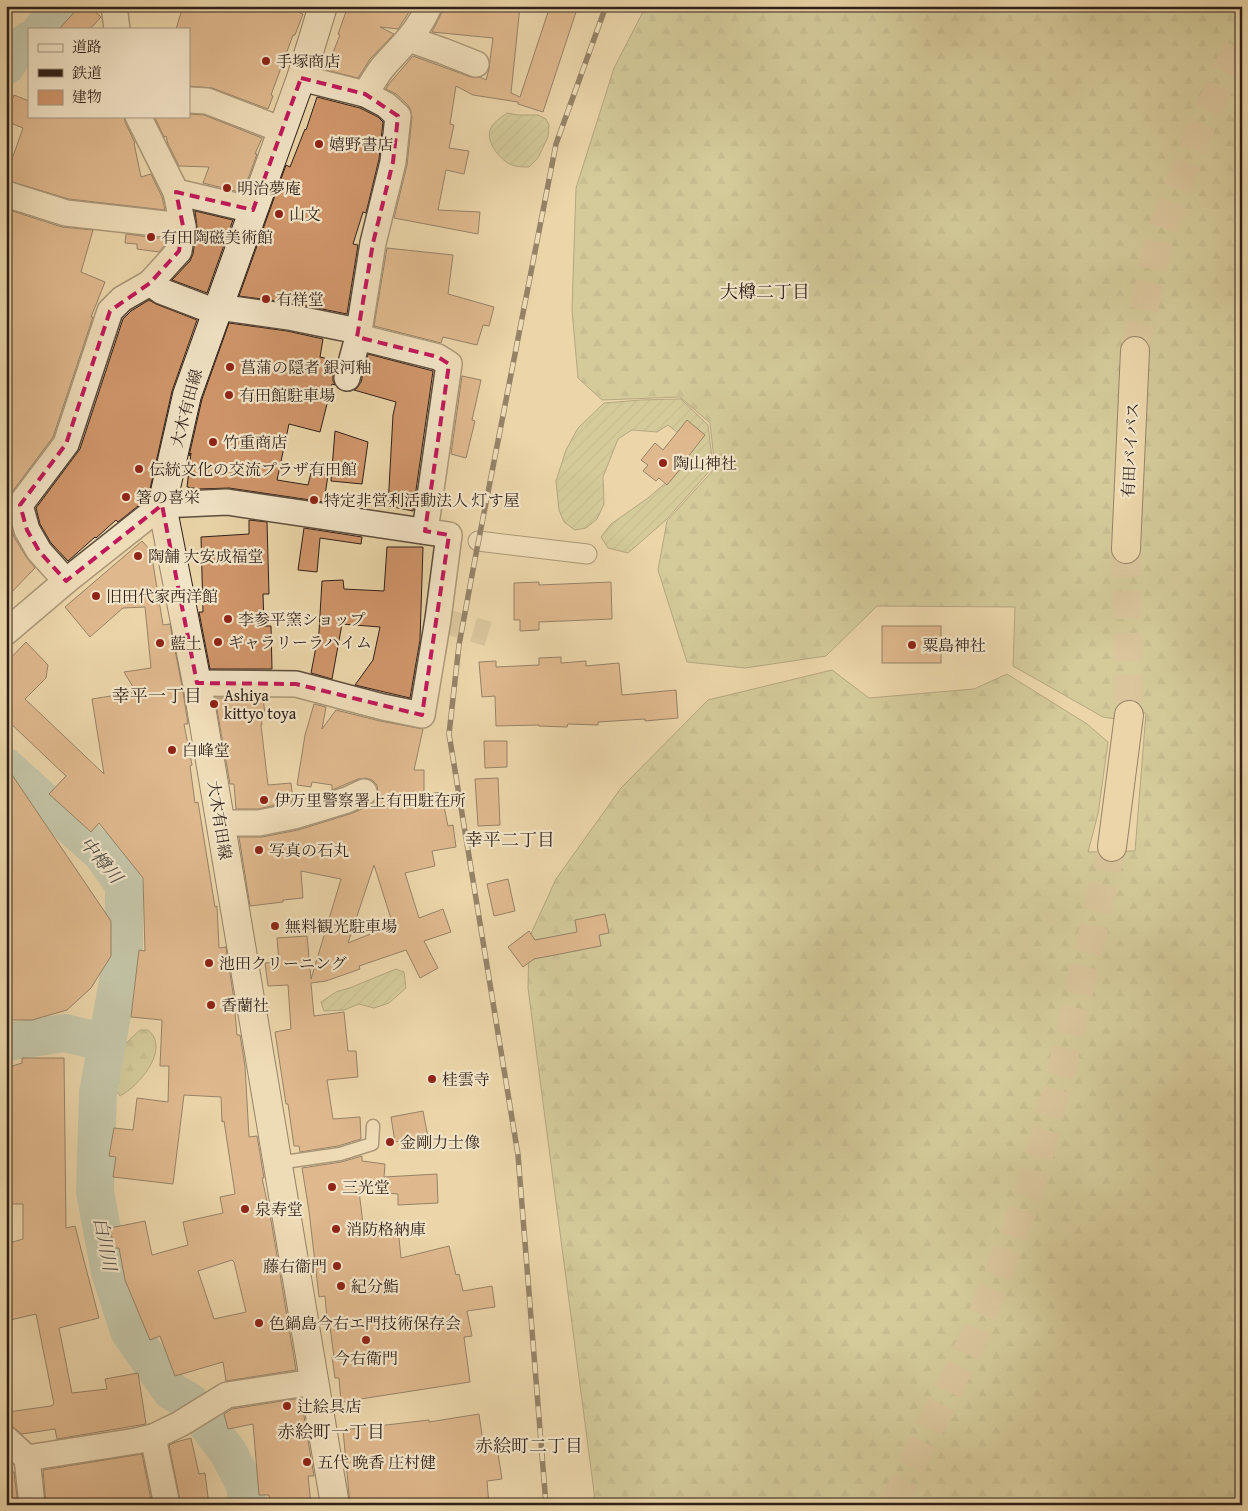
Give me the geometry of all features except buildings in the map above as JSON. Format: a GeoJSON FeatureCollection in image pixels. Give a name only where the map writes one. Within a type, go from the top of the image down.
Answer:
{"type":"FeatureCollection","features":[{"type":"Feature","properties":{"kind":"highway","name":"有田バイパス"},"geometry":{"type":"LineString","coordinates":[[1126,549],[1134,351]]}},
{"type":"Feature","properties":{"kind":"highway"},"geometry":{"type":"LineString","coordinates":[[1112,847],[1129,715]]}},
{"type":"Feature","properties":{"kind":"main road","name":"大木有田線"},"geometry":{"type":"LineString","coordinates":[[317,8],[301,78],[187,396],[162,505],[197,682],[335,1505]]}},
{"type":"Feature","properties":{"kind":"street"},"geometry":{"type":"LineString","coordinates":[[114,6],[116,28]]}},
{"type":"Feature","properties":{"kind":"street"},"geometry":{"type":"LineString","coordinates":[[365,94],[382,69],[409,39],[424,18],[429,6]]}},
{"type":"Feature","properties":{"kind":"street"},"geometry":{"type":"LineString","coordinates":[[409,39],[476,64]]}},
{"type":"Feature","properties":{"kind":"street"},"geometry":{"type":"LineString","coordinates":[[301,78],[365,94],[386,105],[398,116],[393,162],[373,243],[358,334],[347,378]]}},
{"type":"Feature","properties":{"kind":"street"},"geometry":{"type":"LineString","coordinates":[[190,100],[207,101],[282,130]]}},
{"type":"Feature","properties":{"kind":"street"},"geometry":{"type":"LineString","coordinates":[[66,581],[39,551],[27,530],[20,506],[66,444],[110,311],[122,299],[150,283],[179,250],[183,226],[176,192],[139,118]]}},
{"type":"Feature","properties":{"kind":"street"},"geometry":{"type":"LineString","coordinates":[[176,192],[253,210]]}},
{"type":"Feature","properties":{"kind":"street"},"geometry":{"type":"LineString","coordinates":[[6,194],[66,213],[183,226]]}},
{"type":"Feature","properties":{"kind":"street"},"geometry":{"type":"LineString","coordinates":[[150,283],[161,292],[217,310],[289,317],[438,357],[449,364],[454,536],[422,715],[296,684],[197,682]]}},
{"type":"Feature","properties":{"kind":"street"},"geometry":{"type":"LineString","coordinates":[[6,632],[66,581],[162,505],[227,502],[587,554]]}},
{"type":"Feature","properties":{"kind":"street"},"geometry":{"type":"LineString","coordinates":[[220,823],[259,823],[294,816],[347,800],[364,792]]}},
{"type":"Feature","properties":{"kind":"street"},"geometry":{"type":"LineString","coordinates":[[27,1458],[153,1437],[180,1424],[227,1395],[314,1382]]}},
{"type":"Feature","properties":{"kind":"street"},"geometry":{"type":"LineString","coordinates":[[153,1437],[167,1505]]}},
{"type":"Feature","properties":{"kind":"street"},"geometry":{"type":"LineString","coordinates":[[6,1439],[27,1458],[32,1505]]}},
{"type":"Feature","properties":{"kind":"lane"},"geometry":{"type":"LineString","coordinates":[[277,1163],[340,1154],[372,1144],[373,1126]]}},
{"type":"Feature","properties":{"kind":"highlighted area"},"geometry":{"type":"Polygon","coordinates":[[[301,78],[365,94],[398,116],[393,162],[373,243],[357,337],[438,357],[449,364],[425,531],[449,535],[422,715],[296,684],[197,683],[162,505],[66,581],[39,551],[27,530],[20,505],[66,444],[110,311],[150,283],[179,251],[183,226],[176,192],[253,210],[301,78]]]}},
{"type":"Feature","properties":{"kind":"green space"},"geometry":{"type":"Polygon","coordinates":[[[646,6],[1242,6],[1242,1505],[594,1505],[594,1492],[528,988],[529,938],[556,879],[621,788],[708,700],[832,670],[869,698],[974,689],[1007,674],[1087,724],[1108,742],[1098,814],[1088,852],[1135,851],[1146,713],[1120,713],[1116,719],[1103,717],[1013,666],[1015,607],[877,606],[826,656],[745,668],[687,662],[658,570],[667,521],[715,468],[710,423],[680,397],[602,400],[578,378],[572,310],[576,188],[614,68],[646,6]]]}},
{"type":"Feature","properties":{"kind":"green space"},"geometry":{"type":"Polygon","coordinates":[[[507,113],[538,115],[546,119],[549,125],[548,137],[538,158],[529,167],[508,163],[499,156],[492,146],[489,135],[491,127],[507,113]]]}},
{"type":"Feature","properties":{"kind":"green space"},"geometry":{"type":"Polygon","coordinates":[[[681,399],[708,425],[713,467],[666,520],[628,553],[608,548],[601,537],[611,524],[648,498],[677,473],[691,443],[668,425],[657,432],[632,430],[618,439],[603,477],[604,504],[597,519],[586,528],[575,530],[564,522],[559,510],[556,481],[566,450],[578,428],[604,403],[681,399]]]}},
{"type":"Feature","properties":{"kind":"green space"},"geometry":{"type":"Polygon","coordinates":[[[396,969],[404,972],[406,988],[389,1003],[374,1008],[359,1004],[344,1010],[324,1011],[321,1002],[336,992],[396,969]]]}},
{"type":"Feature","properties":{"kind":"green space"},"geometry":{"type":"Polygon","coordinates":[[[140,1030],[148,1030],[154,1038],[156,1047],[154,1057],[143,1076],[120,1096],[115,1088],[123,1046],[140,1030]]]}},
{"type":"Feature","properties":{"kind":"waterway","name":"中樽川"},"geometry":{"type":"LineString","coordinates":[[43,28],[67,6]]}},
{"type":"Feature","properties":{"kind":"waterway","name":"中樽川"},"geometry":{"type":"LineString","coordinates":[[6,66],[16,51],[28,41]]}},
{"type":"Feature","properties":{"kind":"waterway","name":"白川川"},"geometry":{"type":"LineString","coordinates":[[6,767],[102,854],[124,885],[124,948],[98,1093],[95,1192],[110,1272],[129,1331],[171,1391],[190,1402],[228,1452],[245,1485],[247,1505]]}},
{"type":"Feature","properties":{"kind":"waterway","name":"白川川"},"geometry":{"type":"LineString","coordinates":[[6,1042],[65,1033],[107,1043]]}},
{"type":"Feature","properties":{"kind":"tunnel"},"geometry":{"type":"LineString","coordinates":[[1135,351],[1160,236],[1201,127],[1242,36]]}},
{"type":"Feature","properties":{"kind":"tunnel"},"geometry":{"type":"LineString","coordinates":[[1126,549],[1129,715]]}},
{"type":"Feature","properties":{"kind":"tunnel"},"geometry":{"type":"LineString","coordinates":[[438,619],[488,634]]}},
{"type":"Feature","properties":{"kind":"tunnel"},"geometry":{"type":"LineString","coordinates":[[893,1505],[972,1341],[1028,1197],[1058,1085],[1112,847]]}},
{"type":"Feature","properties":{"kind":"railway"},"geometry":{"type":"LineString","coordinates":[[546,1505],[518,1155],[449,734],[459,645],[556,144],[606,6]]}},
{"type":"Feature","properties":{"kind":"place","name":"手塚商店"},"geometry":{"type":"Point","coordinates":[266,61]}},
{"type":"Feature","properties":{"kind":"place","name":"嬉野書店"},"geometry":{"type":"Point","coordinates":[319,144]}},
{"type":"Feature","properties":{"kind":"place","name":"明治夢庵"},"geometry":{"type":"Point","coordinates":[227,188]}},
{"type":"Feature","properties":{"kind":"place","name":"山文"},"geometry":{"type":"Point","coordinates":[279,214]}},
{"type":"Feature","properties":{"kind":"place","name":"有田陶磁美術館"},"geometry":{"type":"Point","coordinates":[151,237]}},
{"type":"Feature","properties":{"kind":"place","name":"有祥堂"},"geometry":{"type":"Point","coordinates":[266,299]}},
{"type":"Feature","properties":{"kind":"place","name":"菖蒲の隠者 銀河釉"},"geometry":{"type":"Point","coordinates":[230,367]}},
{"type":"Feature","properties":{"kind":"place","name":"有田館駐車場"},"geometry":{"type":"Point","coordinates":[229,395]}},
{"type":"Feature","properties":{"kind":"place","name":"竹重商店"},"geometry":{"type":"Point","coordinates":[213,442]}},
{"type":"Feature","properties":{"kind":"place","name":"陶山神社"},"geometry":{"type":"Point","coordinates":[663,463]}},
{"type":"Feature","properties":{"kind":"place","name":"伝統文化の交流プラザ有田館"},"geometry":{"type":"Point","coordinates":[139,469]}},
{"type":"Feature","properties":{"kind":"place","name":"箸の喜栄"},"geometry":{"type":"Point","coordinates":[126,497]}},
{"type":"Feature","properties":{"kind":"place","name":"特定非営利活動法人 灯す屋"},"geometry":{"type":"Point","coordinates":[314,500]}},
{"type":"Feature","properties":{"kind":"place","name":"陶舗 大安成福堂"},"geometry":{"type":"Point","coordinates":[138,556]}},
{"type":"Feature","properties":{"kind":"place","name":"旧田代家西洋館"},"geometry":{"type":"Point","coordinates":[96,596]}},
{"type":"Feature","properties":{"kind":"place","name":"李参平窯ショップ"},"geometry":{"type":"Point","coordinates":[228,619]}},
{"type":"Feature","properties":{"kind":"place","name":"ギャラリーラハイム"},"geometry":{"type":"Point","coordinates":[218,642]}},
{"type":"Feature","properties":{"kind":"place","name":"藍土"},"geometry":{"type":"Point","coordinates":[160,643]}},
{"type":"Feature","properties":{"kind":"place","name":"粟島神社"},"geometry":{"type":"Point","coordinates":[912,645]}},
{"type":"Feature","properties":{"kind":"place","name":"Ashiya kittyo toya"},"geometry":{"type":"Point","coordinates":[214,704]}},
{"type":"Feature","properties":{"kind":"place","name":"白峰堂"},"geometry":{"type":"Point","coordinates":[172,750]}},
{"type":"Feature","properties":{"kind":"place","name":"伊万里警察署上有田駐在所"},"geometry":{"type":"Point","coordinates":[264,800]}},
{"type":"Feature","properties":{"kind":"place","name":"写真の石丸"},"geometry":{"type":"Point","coordinates":[259,850]}},
{"type":"Feature","properties":{"kind":"place","name":"無料観光駐車場"},"geometry":{"type":"Point","coordinates":[275,926]}},
{"type":"Feature","properties":{"kind":"place","name":"池田クリーニング"},"geometry":{"type":"Point","coordinates":[209,963]}},
{"type":"Feature","properties":{"kind":"place","name":"香蘭社"},"geometry":{"type":"Point","coordinates":[211,1005]}},
{"type":"Feature","properties":{"kind":"place","name":"桂雲寺"},"geometry":{"type":"Point","coordinates":[432,1079]}},
{"type":"Feature","properties":{"kind":"place","name":"金剛力士像"},"geometry":{"type":"Point","coordinates":[390,1142]}},
{"type":"Feature","properties":{"kind":"place","name":"三光堂"},"geometry":{"type":"Point","coordinates":[332,1187]}},
{"type":"Feature","properties":{"kind":"place","name":"泉寿堂"},"geometry":{"type":"Point","coordinates":[245,1209]}},
{"type":"Feature","properties":{"kind":"place","name":"消防格納庫"},"geometry":{"type":"Point","coordinates":[336,1229]}},
{"type":"Feature","properties":{"kind":"place","name":"藤右衞門"},"geometry":{"type":"Point","coordinates":[337,1266]}},
{"type":"Feature","properties":{"kind":"place","name":"紀分鮨"},"geometry":{"type":"Point","coordinates":[341,1286]}},
{"type":"Feature","properties":{"kind":"place","name":"色鍋島今右エ門技術保存会"},"geometry":{"type":"Point","coordinates":[259,1323]}},
{"type":"Feature","properties":{"kind":"place","name":"今右衛門"},"geometry":{"type":"Point","coordinates":[366,1340]}},
{"type":"Feature","properties":{"kind":"place","name":"辻絵具店"},"geometry":{"type":"Point","coordinates":[287,1406]}},
{"type":"Feature","properties":{"kind":"place","name":"五代 晩香 庄村健"},"geometry":{"type":"Point","coordinates":[307,1462]}},
{"type":"Feature","properties":{"kind":"district","name":"大樽二丁目"},"geometry":{"type":"Point","coordinates":[765,292]}},
{"type":"Feature","properties":{"kind":"district","name":"幸平一丁目"},"geometry":{"type":"Point","coordinates":[157,696]}},
{"type":"Feature","properties":{"kind":"district","name":"幸平二丁目"},"geometry":{"type":"Point","coordinates":[510,840]}},
{"type":"Feature","properties":{"kind":"district","name":"赤絵町一丁目"},"geometry":{"type":"Point","coordinates":[331,1432]}},
{"type":"Feature","properties":{"kind":"district","name":"赤絵町二丁目"},"geometry":{"type":"Point","coordinates":[529,1446]}}]}
